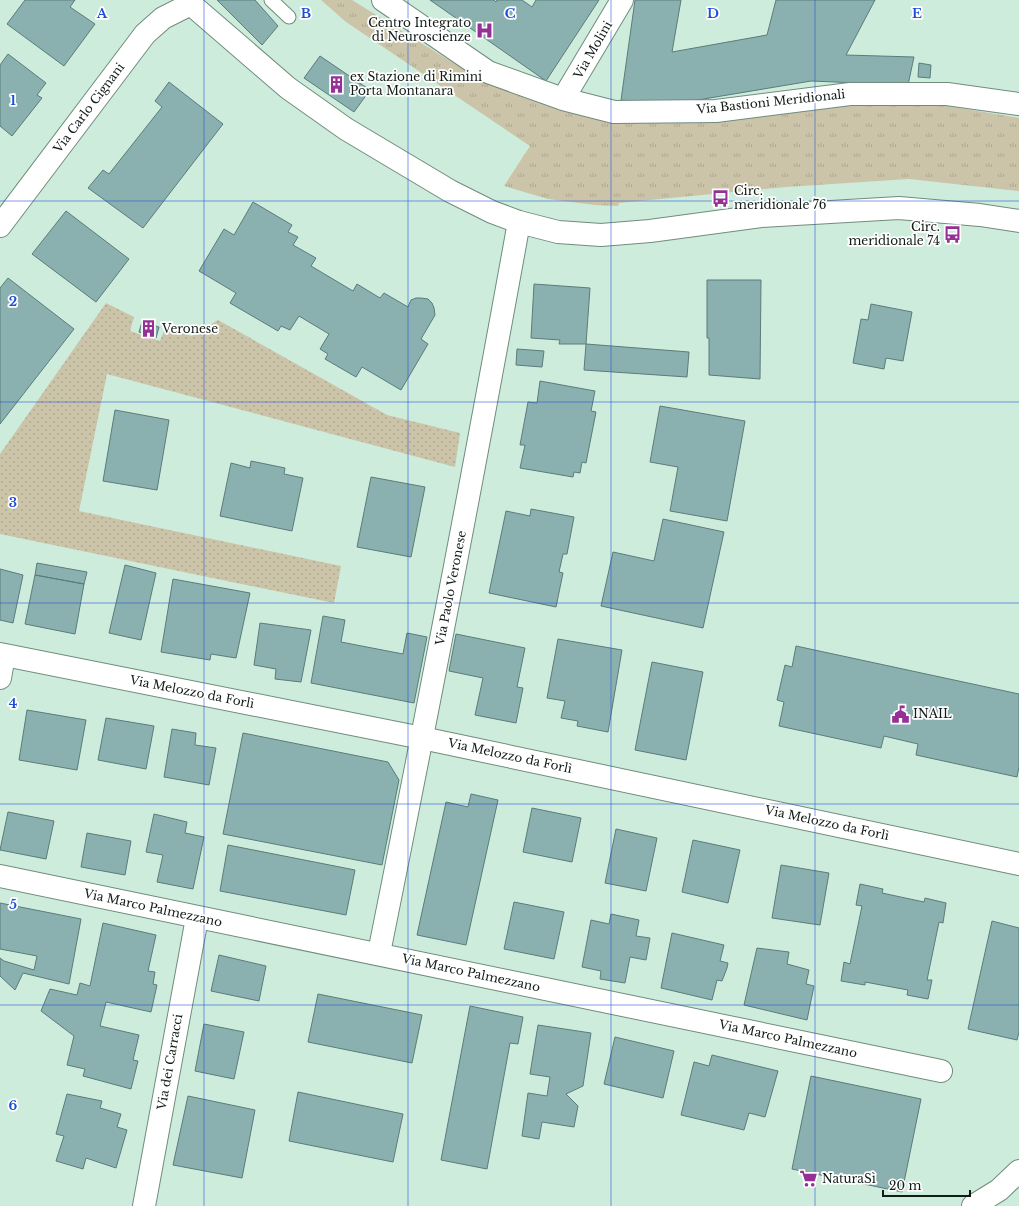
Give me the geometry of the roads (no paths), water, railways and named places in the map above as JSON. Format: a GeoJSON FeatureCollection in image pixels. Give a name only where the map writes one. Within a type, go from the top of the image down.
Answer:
{"type":"FeatureCollection","features":[{"type":"Feature","properties":{"kind":"street","name":"Via Bastioni Meridionali"},"geometry":{"type":"LineString","coordinates":[[383,0],[488,72],[564,99],[614,112],[716,111],[850,94],[947,94],[1019,104]]}},
{"type":"Feature","properties":{"kind":"street","name":"Via Molini"},"geometry":{"type":"LineString","coordinates":[[564,99],[622,0]]}},
{"type":"Feature","properties":{"kind":"street"},"geometry":{"type":"LineString","coordinates":[[189,2],[288,88],[346,129],[450,191],[492,212],[519,222],[558,232],[601,236],[761,216],[899,208],[980,215],[1019,221]]}},
{"type":"Feature","properties":{"kind":"street","name":"Via Carlo Cignani"},"geometry":{"type":"LineString","coordinates":[[0,226],[145,34],[163,18],[189,2]]}},
{"type":"Feature","properties":{"kind":"street","name":"Via Paolo Veronese"},"geometry":{"type":"LineString","coordinates":[[379,953],[476,461],[519,222]]}},
{"type":"Feature","properties":{"kind":"street"},"geometry":{"type":"LineString","coordinates":[[0,678],[2,655]]}},
{"type":"Feature","properties":{"kind":"street","name":"Via Melozzo da Forlì"},"geometry":{"type":"LineString","coordinates":[[2,655],[422,738],[1019,864]]}},
{"type":"Feature","properties":{"kind":"street","name":"Via Marco Palmezzano"},"geometry":{"type":"LineString","coordinates":[[0,876],[197,918],[379,953],[942,1071]]}},
{"type":"Feature","properties":{"kind":"street","name":"Via dei Carracci"},"geometry":{"type":"LineString","coordinates":[[144,1206],[197,918]]}},
{"type":"Feature","properties":{"kind":"street"},"geometry":{"type":"LineString","coordinates":[[972,1206],[999,1190],[1019,1172]]}},
{"type":"Feature","properties":{"kind":"lane"},"geometry":{"type":"LineString","coordinates":[[271,0],[288,18]]}},
{"type":"Feature","properties":{"kind":"place","name":"Centro Integrato di Neuroscienze"},"geometry":{"type":"Point","coordinates":[484,30]}},
{"type":"Feature","properties":{"kind":"place","name":"ex Stazione di Rimini Porta Montanara"},"geometry":{"type":"Point","coordinates":[337,84]}},
{"type":"Feature","properties":{"kind":"place","name":"Circ. meridionale 76"},"geometry":{"type":"Point","coordinates":[721,198]}},
{"type":"Feature","properties":{"kind":"place","name":"Circ. meridionale 74"},"geometry":{"type":"Point","coordinates":[953,234]}},
{"type":"Feature","properties":{"kind":"place","name":"Veronese"},"geometry":{"type":"Point","coordinates":[149,329]}},
{"type":"Feature","properties":{"kind":"place","name":"INAIL"},"geometry":{"type":"Point","coordinates":[900,714]}},
{"type":"Feature","properties":{"kind":"place","name":"NaturaSì"},"geometry":{"type":"Point","coordinates":[809,1179]}}]}
